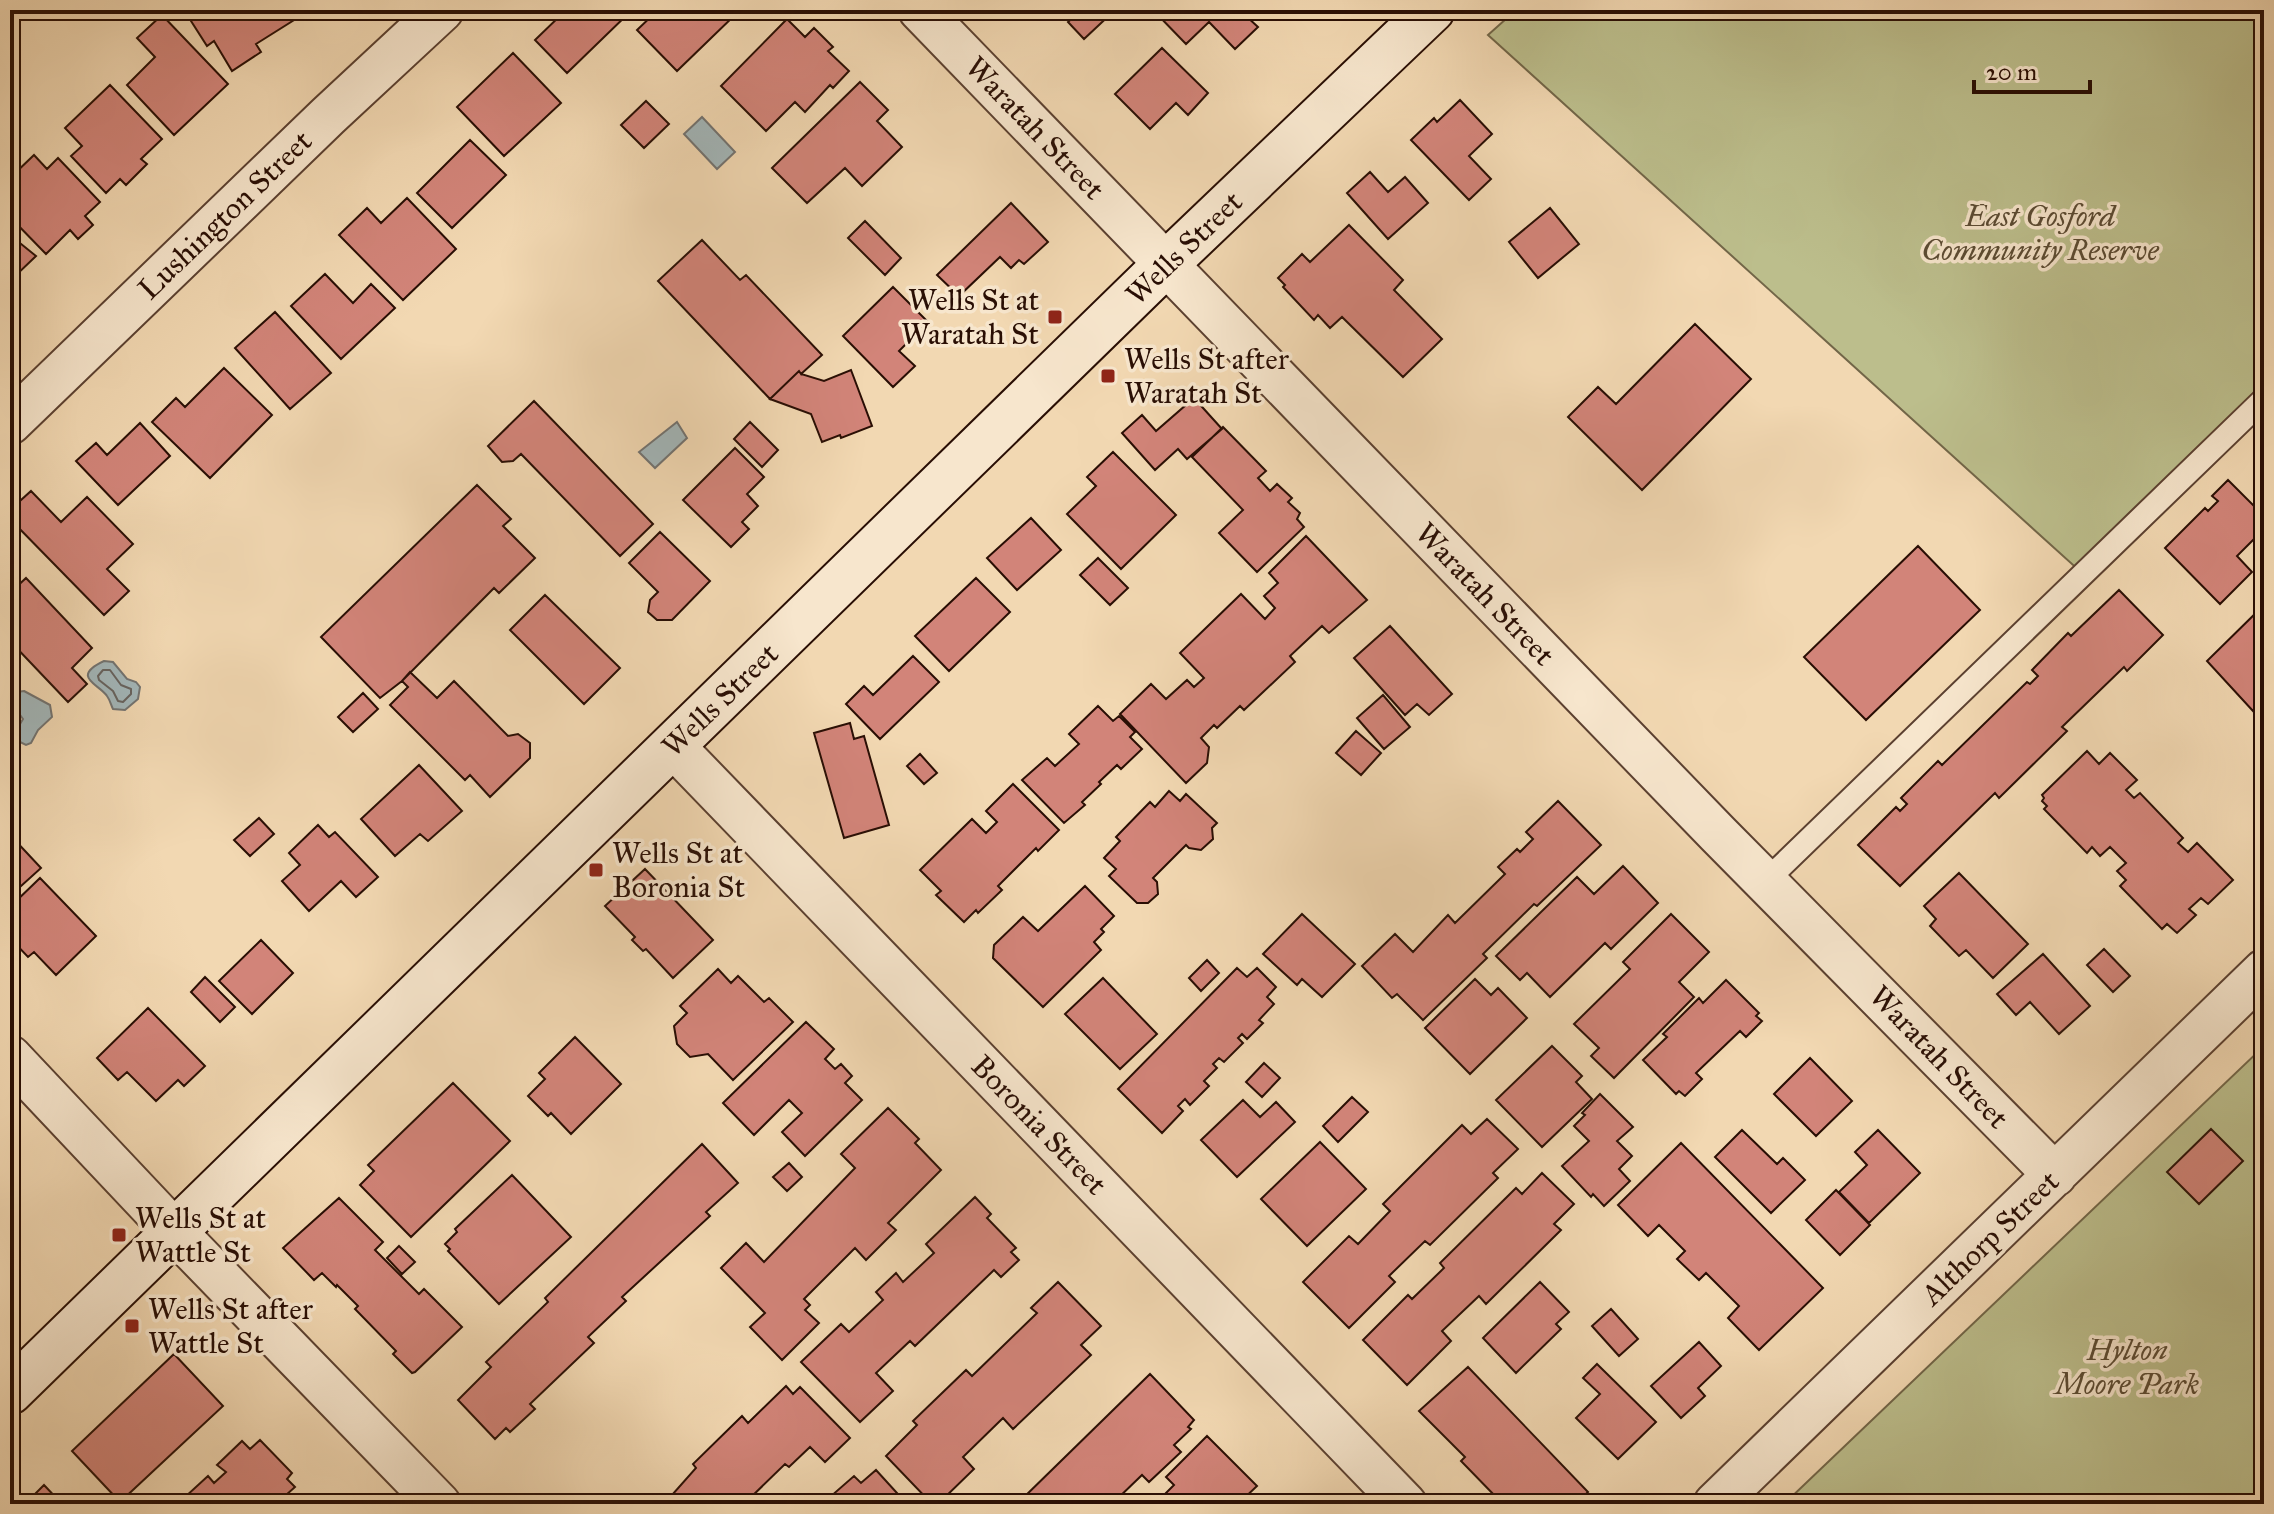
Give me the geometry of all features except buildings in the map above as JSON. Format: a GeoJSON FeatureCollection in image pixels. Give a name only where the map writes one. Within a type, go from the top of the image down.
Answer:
{"type":"FeatureCollection","features":[{"type":"Feature","properties":{"kind":"street","name":"Lushington Street"},"geometry":{"type":"LineString","coordinates":[[10,423],[442,10]]}},
{"type":"Feature","properties":{"kind":"street","name":"Waratah Street"},"geometry":{"type":"LineString","coordinates":[[920,10],[1441,549],[2055,1175]]}},
{"type":"Feature","properties":{"kind":"street","name":"Wells Street"},"geometry":{"type":"LineString","coordinates":[[10,1392],[1167,263],[1432,10]]}},
{"type":"Feature","properties":{"kind":"street","name":"Boronia Street"},"geometry":{"type":"LineString","coordinates":[[673,746],[1405,1504]]}},
{"type":"Feature","properties":{"kind":"street","name":"Althorp Street"},"geometry":{"type":"LineString","coordinates":[[1715,1504],[2264,971]]}},
{"type":"Feature","properties":{"kind":"street"},"geometry":{"type":"LineString","coordinates":[[10,1057],[439,1504]]}},
{"type":"Feature","properties":{"kind":"lane"},"geometry":{"type":"LineString","coordinates":[[1766,881],[2264,399]]}},
{"type":"Feature","properties":{"kind":"green space","name":"East Gosford Community Reserve"},"geometry":{"type":"Polygon","coordinates":[[[1516,10],[2264,10],[2264,398],[2083,574],[1488,35],[1516,10]]]}},
{"type":"Feature","properties":{"kind":"green space","name":"Hylton Moore Park"},"geometry":{"type":"Polygon","coordinates":[[[2264,1046],[2264,1504],[1784,1504],[2264,1046]]]}},
{"type":"Feature","properties":{"kind":"water"},"geometry":{"type":"Polygon","coordinates":[[[702,117],[735,152],[717,169],[684,134],[702,117]]]}},
{"type":"Feature","properties":{"kind":"water"},"geometry":{"type":"Polygon","coordinates":[[[677,422],[687,438],[655,468],[639,452],[677,422]]]}},
{"type":"Feature","properties":{"kind":"water"},"geometry":{"type":"Polygon","coordinates":[[[104,661],[113,662],[127,679],[140,687],[138,699],[125,710],[113,709],[107,696],[88,676],[94,667],[104,661]]]}},
{"type":"Feature","properties":{"kind":"water"},"geometry":{"type":"Polygon","coordinates":[[[24,691],[50,705],[52,717],[26,745],[18,741],[17,729],[23,719],[12,704],[17,692],[24,691]]]}},
{"type":"Feature","properties":{"kind":"place","name":"Wells St at Waratah St"},"geometry":{"type":"Point","coordinates":[1055,317]}},
{"type":"Feature","properties":{"kind":"place","name":"Wells St after Waratah St"},"geometry":{"type":"Point","coordinates":[1108,376]}},
{"type":"Feature","properties":{"kind":"place","name":"Wells St at Boronia St"},"geometry":{"type":"Point","coordinates":[596,870]}},
{"type":"Feature","properties":{"kind":"place","name":"Wells St at Wattle St"},"geometry":{"type":"Point","coordinates":[119,1235]}},
{"type":"Feature","properties":{"kind":"place","name":"Wells St after Wattle St"},"geometry":{"type":"Point","coordinates":[132,1326]}}]}
